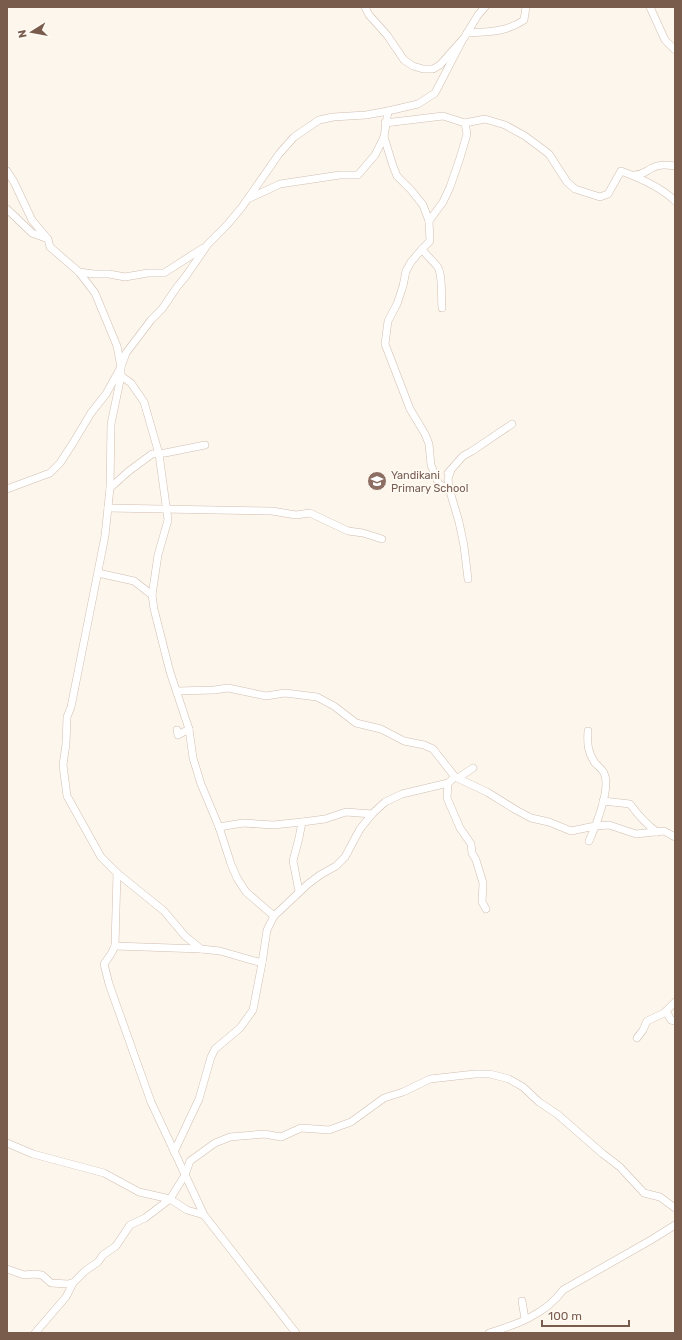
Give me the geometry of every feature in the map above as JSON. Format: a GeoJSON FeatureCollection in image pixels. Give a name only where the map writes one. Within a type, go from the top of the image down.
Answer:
{"type":"FeatureCollection","features":[{"type":"Feature","properties":{"kind":"street"},"geometry":{"type":"LineString","coordinates":[[365,7],[369,15],[387,35],[404,60],[413,66],[423,69],[433,69],[440,65],[462,41],[478,15],[485,7]]}},
{"type":"Feature","properties":{"kind":"street"},"geometry":{"type":"LineString","coordinates":[[468,33],[495,32],[516,26],[524,20],[526,7]]}},
{"type":"Feature","properties":{"kind":"street"},"geometry":{"type":"LineString","coordinates":[[650,7],[665,40],[675,50]]}},
{"type":"Feature","properties":{"kind":"street"},"geometry":{"type":"LineString","coordinates":[[7,490],[50,473],[60,463],[91,413],[106,394],[121,367],[126,353],[151,320],[162,309],[208,244],[242,207],[294,137],[319,120],[333,117],[366,115],[418,104],[435,93],[462,41]]}},
{"type":"Feature","properties":{"kind":"street"},"geometry":{"type":"LineString","coordinates":[[388,111],[384,137],[397,176],[411,190],[422,205],[430,221],[430,241],[411,262],[406,271],[397,304],[388,321],[385,344],[410,409],[428,444],[431,465],[439,484],[450,490]]}},
{"type":"Feature","properties":{"kind":"street"},"geometry":{"type":"LineString","coordinates":[[385,123],[443,116],[465,123],[484,119],[505,125],[525,136],[549,154],[567,182],[575,189],[600,197],[608,194],[621,171],[655,186],[675,201]]}},
{"type":"Feature","properties":{"kind":"street"},"geometry":{"type":"LineString","coordinates":[[430,221],[443,202],[450,186],[467,134],[465,123]]}},
{"type":"Feature","properties":{"kind":"street"},"geometry":{"type":"LineString","coordinates":[[246,200],[280,184],[340,175],[358,175],[374,155],[384,137]]}},
{"type":"Feature","properties":{"kind":"street"},"geometry":{"type":"LineString","coordinates":[[631,175],[640,175],[653,167],[666,164],[675,166]]}},
{"type":"Feature","properties":{"kind":"street"},"geometry":{"type":"LineString","coordinates":[[7,171],[14,182],[32,220],[48,239],[50,246],[79,272],[95,293],[117,346],[121,367],[121,376],[111,424],[110,488],[98,573],[71,707],[67,717],[66,744],[63,765],[67,796],[102,857],[117,873],[164,911],[185,936],[201,949]]}},
{"type":"Feature","properties":{"kind":"street"},"geometry":{"type":"LineString","coordinates":[[7,209],[32,233],[48,239]]}},
{"type":"Feature","properties":{"kind":"street"},"geometry":{"type":"LineString","coordinates":[[79,272],[109,274],[125,277],[148,273],[164,273],[208,244]]}},
{"type":"Feature","properties":{"kind":"street"},"geometry":{"type":"LineString","coordinates":[[422,249],[429,259],[438,267],[442,308]]}},
{"type":"Feature","properties":{"kind":"street"},"geometry":{"type":"LineString","coordinates":[[121,376],[131,383],[144,402],[159,454],[168,520],[158,556],[152,595],[154,609],[170,672],[189,729],[193,758],[201,784],[219,827],[237,878],[246,892],[274,916]]}},
{"type":"Feature","properties":{"kind":"street"},"geometry":{"type":"LineString","coordinates":[[439,484],[463,456],[512,424]]}},
{"type":"Feature","properties":{"kind":"street"},"geometry":{"type":"LineString","coordinates":[[110,488],[129,471],[152,454],[205,445]]}},
{"type":"Feature","properties":{"kind":"street"},"geometry":{"type":"LineString","coordinates":[[451,470],[448,479],[462,534],[468,579]]}},
{"type":"Feature","properties":{"kind":"street"},"geometry":{"type":"LineString","coordinates":[[108,508],[272,511],[296,515],[310,513],[348,530],[382,539]]}},
{"type":"Feature","properties":{"kind":"street"},"geometry":{"type":"LineString","coordinates":[[98,573],[134,581],[152,595]]}},
{"type":"Feature","properties":{"kind":"street"},"geometry":{"type":"LineString","coordinates":[[177,691],[228,688],[266,696],[285,693],[317,697],[334,706],[356,723],[381,729],[404,741],[424,745],[432,749],[456,778],[487,792],[531,818],[550,822],[571,831],[609,825],[636,834],[664,831],[675,837]]}},
{"type":"Feature","properties":{"kind":"street"},"geometry":{"type":"LineString","coordinates":[[177,730],[178,735],[189,729]]}},
{"type":"Feature","properties":{"kind":"street"},"geometry":{"type":"LineString","coordinates":[[588,731],[587,743],[589,752],[596,764],[604,772],[605,785],[601,811],[589,841]]}},
{"type":"Feature","properties":{"kind":"street"},"geometry":{"type":"LineString","coordinates":[[174,1152],[199,1099],[211,1057],[215,1049],[240,1028],[253,1010],[267,930],[274,916],[299,892],[320,875],[336,866],[344,857],[360,829],[372,814],[385,802],[402,794],[448,783],[473,768]]}},
{"type":"Feature","properties":{"kind":"street"},"geometry":{"type":"LineString","coordinates":[[448,783],[447,798],[460,828],[471,844],[472,853],[476,860],[483,883],[482,902],[486,909]]}},
{"type":"Feature","properties":{"kind":"street"},"geometry":{"type":"LineString","coordinates":[[603,801],[630,804],[638,815],[657,832]]}},
{"type":"Feature","properties":{"kind":"street"},"geometry":{"type":"LineString","coordinates":[[219,827],[244,823],[273,825],[302,822],[325,819],[346,812],[372,814]]}},
{"type":"Feature","properties":{"kind":"street"},"geometry":{"type":"LineString","coordinates":[[299,892],[293,861],[302,822]]}},
{"type":"Feature","properties":{"kind":"street"},"geometry":{"type":"LineString","coordinates":[[117,873],[115,946],[104,964],[109,984],[151,1102],[204,1215],[296,1333]]}},
{"type":"Feature","properties":{"kind":"street"},"geometry":{"type":"LineString","coordinates":[[115,946],[220,951],[262,962]]}},
{"type":"Feature","properties":{"kind":"street"},"geometry":{"type":"LineString","coordinates":[[637,1038],[647,1021],[666,1011],[675,1002]]}},
{"type":"Feature","properties":{"kind":"street"},"geometry":{"type":"LineString","coordinates":[[666,1011],[671,1020],[675,1021]]}},
{"type":"Feature","properties":{"kind":"street"},"geometry":{"type":"LineString","coordinates":[[34,1333],[66,1297],[74,1283],[85,1271],[98,1262],[103,1255],[116,1246],[130,1226],[144,1218],[170,1199],[185,1175],[190,1161],[214,1144],[230,1137],[264,1134],[281,1137],[301,1128],[329,1130],[351,1122],[384,1098],[403,1092],[430,1079],[475,1074],[490,1074],[509,1078],[557,1114],[620,1167],[644,1193],[660,1197],[675,1208]]}},
{"type":"Feature","properties":{"kind":"street"},"geometry":{"type":"LineString","coordinates":[[7,1143],[33,1154],[104,1173],[139,1192],[170,1199],[187,1210],[204,1215]]}},
{"type":"Feature","properties":{"kind":"street"},"geometry":{"type":"LineString","coordinates":[[488,1333],[511,1326],[540,1312],[556,1299],[563,1290],[675,1225]]}},
{"type":"Feature","properties":{"kind":"street"},"geometry":{"type":"LineString","coordinates":[[7,1269],[24,1275],[42,1275],[52,1283],[74,1283]]}},
{"type":"Feature","properties":{"kind":"street"},"geometry":{"type":"LineString","coordinates":[[522,1301],[526,1319]]}},
{"type":"Feature","properties":{"kind":"place","name":"Yandikani Primary School"},"geometry":{"type":"Point","coordinates":[377,481]}}]}
